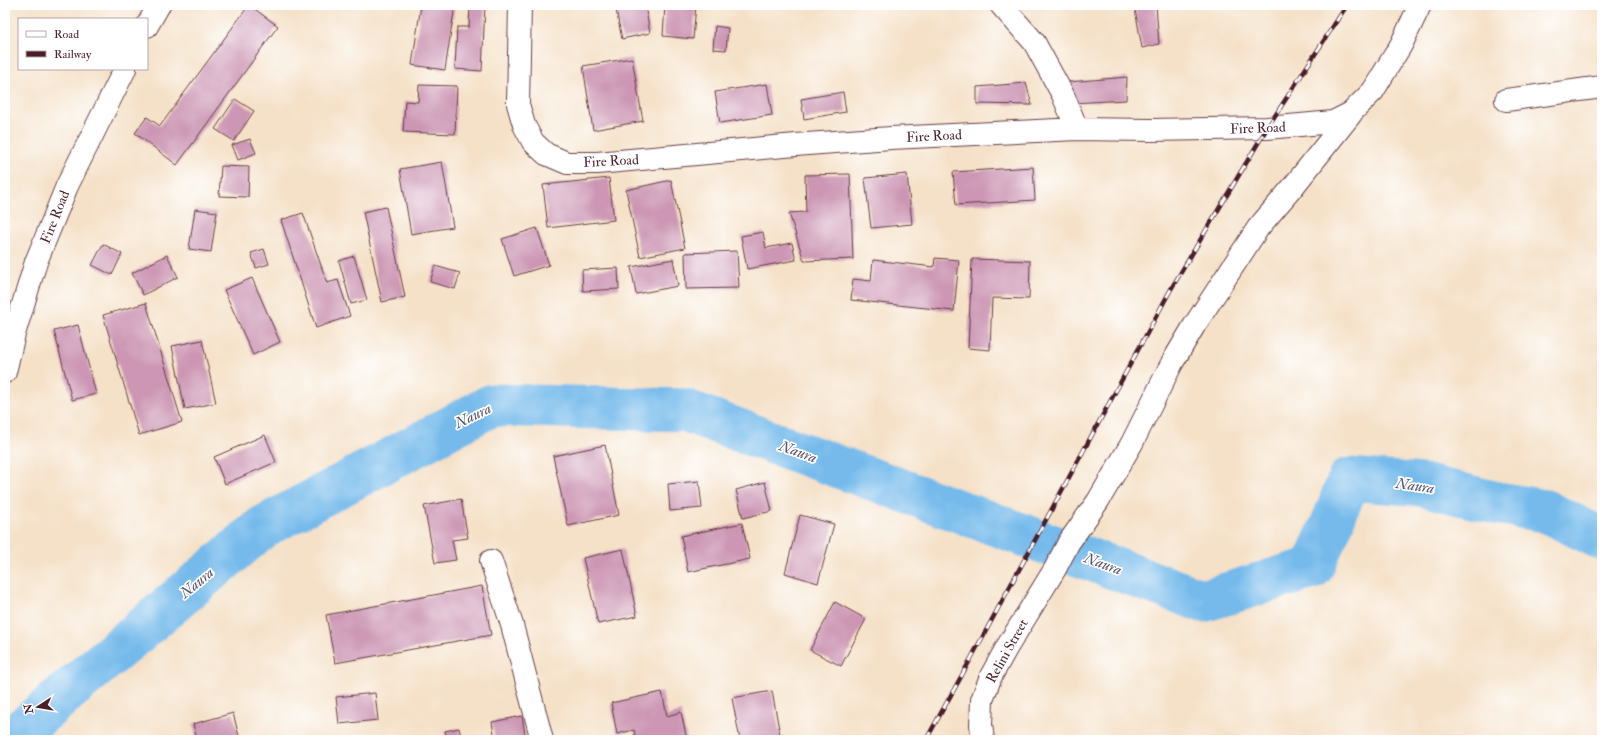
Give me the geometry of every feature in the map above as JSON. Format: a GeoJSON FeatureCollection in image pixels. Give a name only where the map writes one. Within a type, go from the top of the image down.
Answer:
{"type":"FeatureCollection","features":[{"type":"Feature","properties":{"kind":"street"},"geometry":{"type":"LineString","coordinates":[[148,24],[159,5]]}},
{"type":"Feature","properties":{"kind":"street","name":"Fire Road"},"geometry":{"type":"LineString","coordinates":[[520,5],[518,84],[518,104],[520,111],[524,124],[533,142],[546,154],[566,163],[597,163],[642,160],[807,144],[1077,129],[1150,130],[1267,128],[1333,122],[1351,113],[1373,91],[1388,67],[1420,5]]}},
{"type":"Feature","properties":{"kind":"street"},"geometry":{"type":"LineString","coordinates":[[1001,5],[1034,42],[1063,94],[1077,129]]}},
{"type":"Feature","properties":{"kind":"street","name":"Fire Road"},"geometry":{"type":"LineString","coordinates":[[5,372],[10,331],[36,262],[67,186],[125,70]]}},
{"type":"Feature","properties":{"kind":"street"},"geometry":{"type":"LineString","coordinates":[[1506,100],[1602,87]]}},
{"type":"Feature","properties":{"kind":"street","name":"Relini Street"},"geometry":{"type":"LineString","coordinates":[[984,740],[981,725],[982,700],[991,676],[1069,542],[1098,501],[1132,443],[1172,363],[1258,228],[1292,188],[1351,113]]}},
{"type":"Feature","properties":{"kind":"street"},"geometry":{"type":"LineString","coordinates":[[491,561],[512,625],[542,740]]}},
{"type":"Feature","properties":{"kind":"building"},"geometry":{"type":"Polygon","coordinates":[[[249,5],[278,26],[177,165],[135,133],[147,117],[160,126],[249,5]]]}},
{"type":"Feature","properties":{"kind":"building"},"geometry":{"type":"Polygon","coordinates":[[[421,5],[455,5],[445,70],[412,65],[421,5]]]}},
{"type":"Feature","properties":{"kind":"building"},"geometry":{"type":"Polygon","coordinates":[[[470,5],[485,5],[482,71],[455,69],[457,27],[469,27],[470,5]]]}},
{"type":"Feature","properties":{"kind":"building"},"geometry":{"type":"Polygon","coordinates":[[[615,5],[645,5],[650,33],[622,39],[615,5]]]}},
{"type":"Feature","properties":{"kind":"building"},"geometry":{"type":"Polygon","coordinates":[[[665,5],[696,5],[693,39],[663,36],[665,5]]]}},
{"type":"Feature","properties":{"kind":"building"},"geometry":{"type":"Polygon","coordinates":[[[1156,5],[1159,44],[1142,48],[1135,9],[1156,5]]]}},
{"type":"Feature","properties":{"kind":"building"},"geometry":{"type":"Polygon","coordinates":[[[715,26],[728,28],[726,50],[713,49],[715,26]]]}},
{"type":"Feature","properties":{"kind":"building"},"geometry":{"type":"Polygon","coordinates":[[[632,58],[643,121],[593,130],[583,66],[632,58]]]}},
{"type":"Feature","properties":{"kind":"building"},"geometry":{"type":"Polygon","coordinates":[[[1127,77],[1126,100],[1072,103],[1068,82],[1127,77]]]}},
{"type":"Feature","properties":{"kind":"building"},"geometry":{"type":"Polygon","coordinates":[[[1026,83],[1032,105],[977,104],[977,87],[1026,83]]]}},
{"type":"Feature","properties":{"kind":"building"},"geometry":{"type":"Polygon","coordinates":[[[767,84],[772,115],[720,123],[715,92],[767,84]]]}},
{"type":"Feature","properties":{"kind":"building"},"geometry":{"type":"Polygon","coordinates":[[[419,85],[457,86],[455,134],[403,132],[405,101],[418,102],[419,85]]]}},
{"type":"Feature","properties":{"kind":"building"},"geometry":{"type":"Polygon","coordinates":[[[843,92],[846,112],[804,119],[801,99],[843,92]]]}},
{"type":"Feature","properties":{"kind":"building"},"geometry":{"type":"Polygon","coordinates":[[[235,99],[254,111],[234,141],[215,129],[235,99]]]}},
{"type":"Feature","properties":{"kind":"building"},"geometry":{"type":"Polygon","coordinates":[[[250,139],[256,153],[238,160],[232,145],[250,139]]]}},
{"type":"Feature","properties":{"kind":"building"},"geometry":{"type":"Polygon","coordinates":[[[442,162],[453,227],[411,234],[400,169],[442,162]]]}},
{"type":"Feature","properties":{"kind":"building"},"geometry":{"type":"Polygon","coordinates":[[[221,166],[249,167],[248,197],[219,196],[221,166]]]}},
{"type":"Feature","properties":{"kind":"building"},"geometry":{"type":"Polygon","coordinates":[[[1033,167],[1035,200],[956,205],[953,172],[1033,167]]]}},
{"type":"Feature","properties":{"kind":"building"},"geometry":{"type":"Polygon","coordinates":[[[850,174],[853,259],[804,261],[789,213],[806,212],[805,175],[850,174]]]}},
{"type":"Feature","properties":{"kind":"building"},"geometry":{"type":"Polygon","coordinates":[[[907,174],[912,224],[871,228],[865,178],[907,174]]]}},
{"type":"Feature","properties":{"kind":"building"},"geometry":{"type":"Polygon","coordinates":[[[609,178],[614,220],[548,228],[543,185],[609,178]]]}},
{"type":"Feature","properties":{"kind":"building"},"geometry":{"type":"Polygon","coordinates":[[[671,180],[685,248],[640,257],[626,190],[671,180]]]}},
{"type":"Feature","properties":{"kind":"building"},"geometry":{"type":"Polygon","coordinates":[[[386,207],[405,297],[382,302],[363,212],[386,207]]]}},
{"type":"Feature","properties":{"kind":"building"},"geometry":{"type":"Polygon","coordinates":[[[195,209],[217,212],[211,252],[189,249],[195,209]]]}},
{"type":"Feature","properties":{"kind":"building"},"geometry":{"type":"Polygon","coordinates":[[[303,213],[327,283],[338,280],[350,316],[316,328],[281,220],[303,213]]]}},
{"type":"Feature","properties":{"kind":"building"},"geometry":{"type":"Polygon","coordinates":[[[537,228],[549,265],[514,276],[502,239],[537,228]]]}},
{"type":"Feature","properties":{"kind":"building"},"geometry":{"type":"Polygon","coordinates":[[[763,232],[766,248],[792,243],[796,260],[747,269],[741,236],[763,232]]]}},
{"type":"Feature","properties":{"kind":"building"},"geometry":{"type":"Polygon","coordinates":[[[103,244],[122,254],[112,275],[92,265],[103,244]]]}},
{"type":"Feature","properties":{"kind":"building"},"geometry":{"type":"Polygon","coordinates":[[[264,249],[269,264],[256,268],[251,253],[264,249]]]}},
{"type":"Feature","properties":{"kind":"building"},"geometry":{"type":"Polygon","coordinates":[[[737,251],[739,288],[686,289],[685,253],[737,251]]]}},
{"type":"Feature","properties":{"kind":"building"},"geometry":{"type":"Polygon","coordinates":[[[167,255],[178,277],[143,295],[132,273],[167,255]]]}},
{"type":"Feature","properties":{"kind":"building"},"geometry":{"type":"Polygon","coordinates":[[[354,256],[367,300],[351,304],[339,261],[354,256]]]}},
{"type":"Feature","properties":{"kind":"building"},"geometry":{"type":"Polygon","coordinates":[[[935,258],[959,260],[954,311],[851,300],[853,279],[871,281],[873,260],[934,267],[935,258]]]}},
{"type":"Feature","properties":{"kind":"building"},"geometry":{"type":"Polygon","coordinates":[[[673,259],[678,286],[636,294],[631,267],[673,259]]]}},
{"type":"Feature","properties":{"kind":"building"},"geometry":{"type":"Polygon","coordinates":[[[972,259],[1030,261],[1029,299],[992,298],[990,350],[968,348],[972,259]]]}},
{"type":"Feature","properties":{"kind":"building"},"geometry":{"type":"Polygon","coordinates":[[[435,266],[460,273],[455,289],[430,282],[435,266]]]}},
{"type":"Feature","properties":{"kind":"building"},"geometry":{"type":"Polygon","coordinates":[[[618,268],[619,289],[583,291],[582,270],[618,268]]]}},
{"type":"Feature","properties":{"kind":"building"},"geometry":{"type":"Polygon","coordinates":[[[252,278],[280,342],[253,355],[224,290],[252,278]]]}},
{"type":"Feature","properties":{"kind":"building"},"geometry":{"type":"Polygon","coordinates":[[[146,303],[182,422],[139,435],[103,315],[146,303]]]}},
{"type":"Feature","properties":{"kind":"building"},"geometry":{"type":"Polygon","coordinates":[[[78,325],[96,394],[72,400],[54,331],[78,325]]]}},
{"type":"Feature","properties":{"kind":"building"},"geometry":{"type":"Polygon","coordinates":[[[202,340],[216,403],[185,409],[172,346],[202,340]]]}},
{"type":"Feature","properties":{"kind":"building"},"geometry":{"type":"Polygon","coordinates":[[[265,435],[276,462],[225,484],[214,457],[265,435]]]}},
{"type":"Feature","properties":{"kind":"building"},"geometry":{"type":"Polygon","coordinates":[[[605,445],[619,515],[568,526],[553,456],[605,445]]]}},
{"type":"Feature","properties":{"kind":"building"},"geometry":{"type":"Polygon","coordinates":[[[699,481],[702,508],[670,511],[668,484],[699,481]]]}},
{"type":"Feature","properties":{"kind":"building"},"geometry":{"type":"Polygon","coordinates":[[[765,482],[772,511],[743,518],[736,490],[765,482]]]}},
{"type":"Feature","properties":{"kind":"building"},"geometry":{"type":"Polygon","coordinates":[[[461,499],[468,538],[452,540],[456,560],[435,563],[424,506],[461,499]]]}},
{"type":"Feature","properties":{"kind":"building"},"geometry":{"type":"Polygon","coordinates":[[[800,515],[834,524],[818,583],[785,573],[800,515]]]}},
{"type":"Feature","properties":{"kind":"building"},"geometry":{"type":"Polygon","coordinates":[[[742,523],[750,559],[688,572],[681,536],[742,523]]]}},
{"type":"Feature","properties":{"kind":"building"},"geometry":{"type":"Polygon","coordinates":[[[623,549],[637,616],[598,624],[583,558],[623,549]]]}},
{"type":"Feature","properties":{"kind":"building"},"geometry":{"type":"Polygon","coordinates":[[[482,586],[491,635],[335,663],[326,615],[482,586]]]}},
{"type":"Feature","properties":{"kind":"building"},"geometry":{"type":"Polygon","coordinates":[[[835,602],[866,619],[841,666],[810,650],[835,602]]]}},
{"type":"Feature","properties":{"kind":"building"},"geometry":{"type":"Polygon","coordinates":[[[772,691],[781,740],[740,740],[732,698],[772,691]]]}},
{"type":"Feature","properties":{"kind":"building"},"geometry":{"type":"Polygon","coordinates":[[[662,692],[667,716],[681,712],[687,740],[636,740],[634,730],[617,734],[611,703],[662,692]]]}},
{"type":"Feature","properties":{"kind":"building"},"geometry":{"type":"Polygon","coordinates":[[[375,693],[378,720],[339,724],[336,697],[375,693]]]}},
{"type":"Feature","properties":{"kind":"building"},"geometry":{"type":"Polygon","coordinates":[[[233,713],[240,740],[197,740],[193,724],[233,713]]]}},
{"type":"Feature","properties":{"kind":"building"},"geometry":{"type":"Polygon","coordinates":[[[522,716],[526,740],[495,740],[492,722],[522,716]]]}},
{"type":"Feature","properties":{"kind":"building"},"geometry":{"type":"Polygon","coordinates":[[[459,728],[462,740],[447,740],[445,731],[459,728]]]}},
{"type":"Feature","properties":{"kind":"waterway","name":"Naura"},"geometry":{"type":"LineString","coordinates":[[10,740],[263,527],[492,405],[684,410],[1203,601],[1312,568],[1331,526],[1349,479],[1423,485],[1497,503],[1545,511],[1602,539]]}},
{"type":"Feature","properties":{"kind":"railway"},"geometry":{"type":"LineString","coordinates":[[926,740],[1171,289],[1267,128],[1347,5]]}}]}
